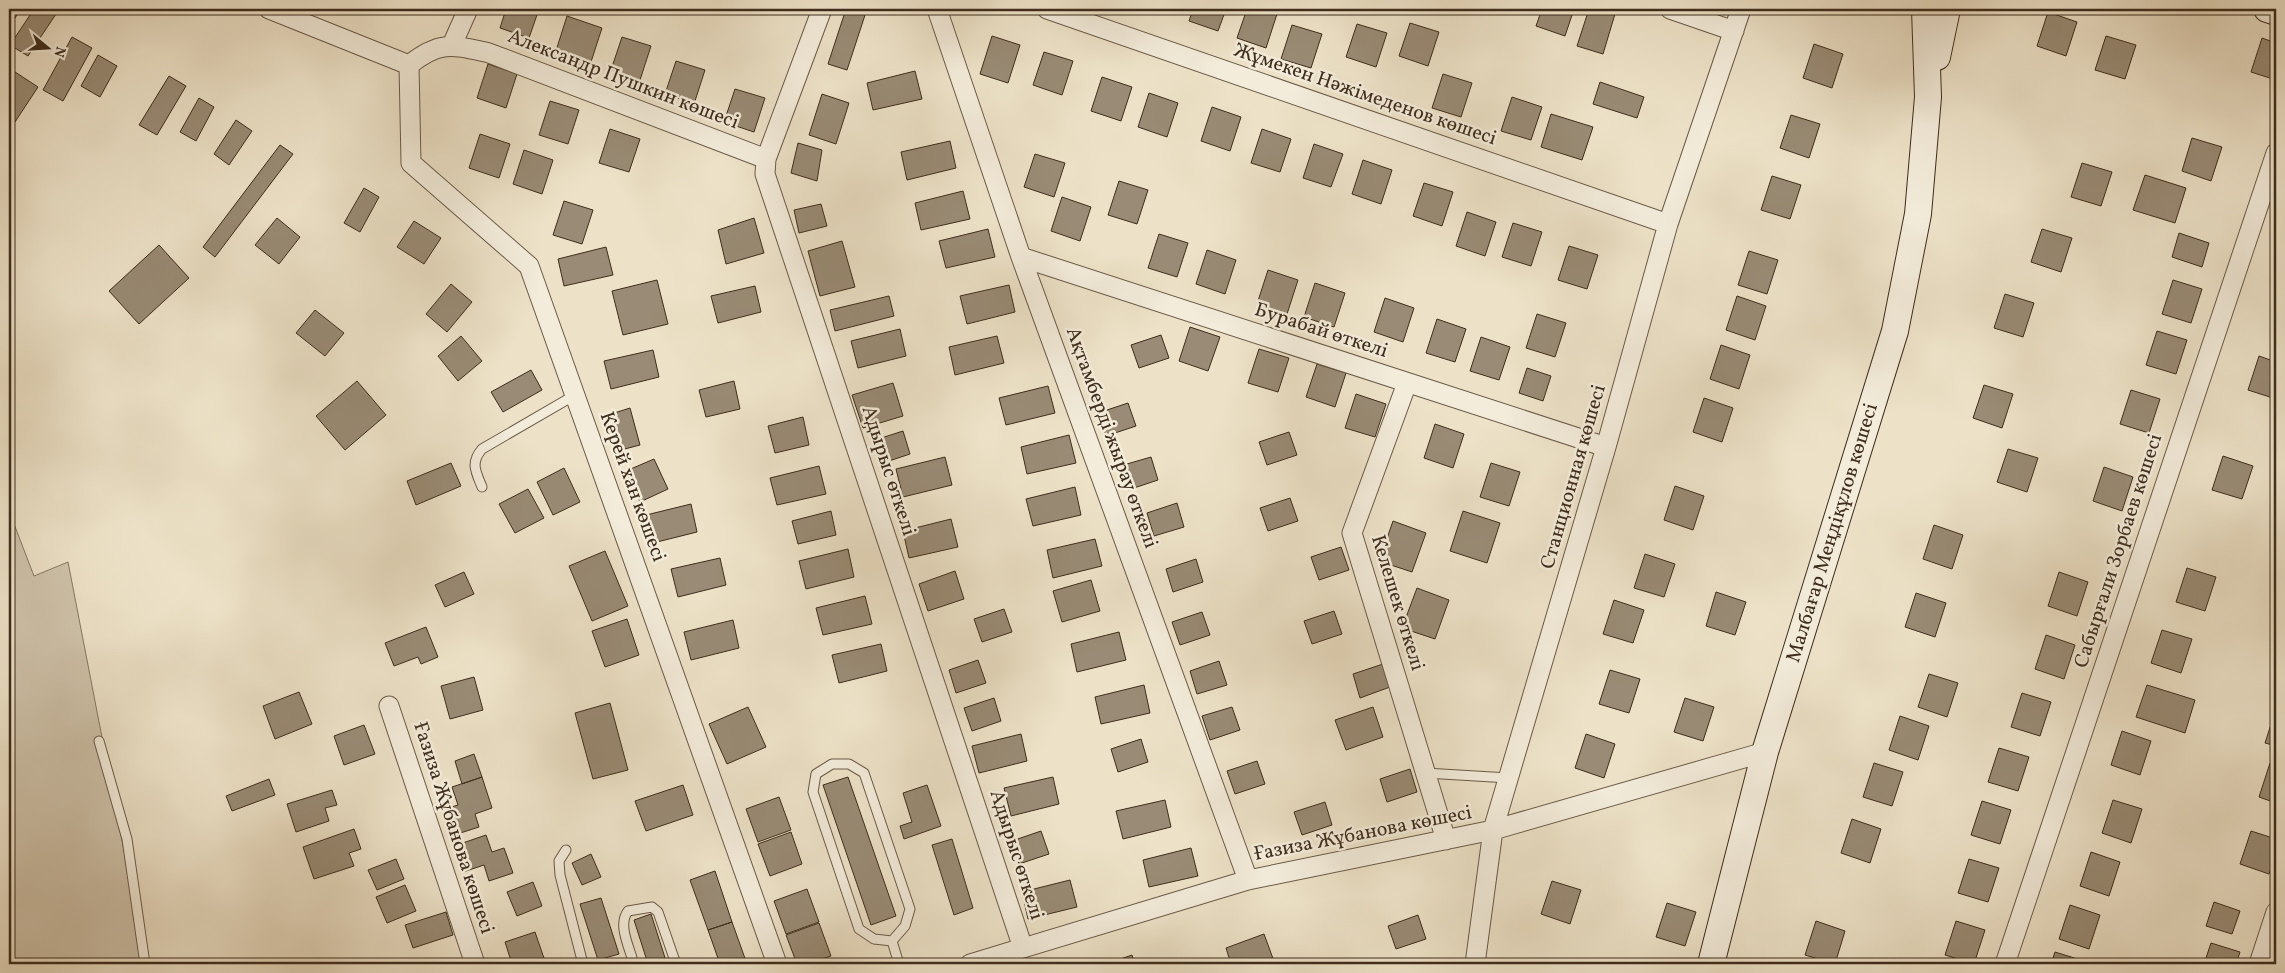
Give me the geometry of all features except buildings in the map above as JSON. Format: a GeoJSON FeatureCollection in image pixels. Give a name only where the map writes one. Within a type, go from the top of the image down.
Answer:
{"type":"FeatureCollection","features":[{"type":"Feature","properties":{"kind":"main road","name":"Малбағар Меңдіқұлов көшесі"},"geometry":{"type":"LineString","coordinates":[[1714,964],[1765,752],[1895,331],[1918,214],[1928,97],[1925,9]]}},
{"type":"Feature","properties":{"kind":"main road","name":"Малбағар Меңдіқұлов көшесі"},"geometry":{"type":"LineString","coordinates":[[1928,97],[1947,9]]}},
{"type":"Feature","properties":{"kind":"main road"},"geometry":{"type":"LineString","coordinates":[[2267,9],[2276,12]]}},
{"type":"Feature","properties":{"kind":"street"},"geometry":{"type":"LineString","coordinates":[[269,9],[409,64]]}},
{"type":"Feature","properties":{"kind":"street"},"geometry":{"type":"LineString","coordinates":[[452,45],[468,9]]}},
{"type":"Feature","properties":{"kind":"street","name":"Адырыс өткелі"},"geometry":{"type":"LineString","coordinates":[[822,9],[766,159],[765,174],[1023,948]]}},
{"type":"Feature","properties":{"kind":"street","name":"Ақтамберді жырау өткелі"},"geometry":{"type":"LineString","coordinates":[[937,9],[1021,257],[1248,880]]}},
{"type":"Feature","properties":{"kind":"street","name":"Жұмекен Нәжімеденов көшесі"},"geometry":{"type":"LineString","coordinates":[[1047,9],[1668,224]]}},
{"type":"Feature","properties":{"kind":"street"},"geometry":{"type":"LineString","coordinates":[[1670,9],[1734,31]]}},
{"type":"Feature","properties":{"kind":"street","name":"Станционная көшесі"},"geometry":{"type":"LineString","coordinates":[[1475,964],[1493,830],[1606,447],[1668,224],[1742,9]]}},
{"type":"Feature","properties":{"kind":"street","name":"Александр Пушкин көшесі"},"geometry":{"type":"LineString","coordinates":[[409,64],[426,51],[452,45],[489,53],[766,159]]}},
{"type":"Feature","properties":{"kind":"street","name":"Керей хан көшесі"},"geometry":{"type":"LineString","coordinates":[[409,64],[412,163],[530,266],[778,964]]}},
{"type":"Feature","properties":{"kind":"street","name":"Сабырғали Зорбаев көшесі"},"geometry":{"type":"LineString","coordinates":[[2005,964],[2276,152]]}},
{"type":"Feature","properties":{"kind":"street","name":"Бурабай өткелі"},"geometry":{"type":"LineString","coordinates":[[1021,257],[1606,447]]}},
{"type":"Feature","properties":{"kind":"street","name":"Келешек өткелі"},"geometry":{"type":"LineString","coordinates":[[1407,383],[1352,533],[1446,840]]}},
{"type":"Feature","properties":{"kind":"street","name":"Ғазиза Жұбанова көшесі"},"geometry":{"type":"LineString","coordinates":[[389,706],[475,964]]}},
{"type":"Feature","properties":{"kind":"street","name":"Ғазиза Жұбанова көшесі"},"geometry":{"type":"LineString","coordinates":[[970,964],[1248,880],[1493,830],[1765,752]]}},
{"type":"Feature","properties":{"kind":"street"},"geometry":{"type":"LineString","coordinates":[[2259,964],[2276,912]]}},
{"type":"Feature","properties":{"kind":"lane"},"geometry":{"type":"LineString","coordinates":[[482,487],[473,465],[476,456],[482,449],[575,395]]}},
{"type":"Feature","properties":{"kind":"lane"},"geometry":{"type":"LineString","coordinates":[[99,741],[127,839],[145,964]]}},
{"type":"Feature","properties":{"kind":"lane"},"geometry":{"type":"LineString","coordinates":[[832,764],[849,764],[864,773],[868,782],[910,909],[905,926],[892,941],[874,939],[858,929],[813,792],[816,774],[832,764]]}},
{"type":"Feature","properties":{"kind":"lane"},"geometry":{"type":"LineString","coordinates":[[1425,773],[1508,778]]}},
{"type":"Feature","properties":{"kind":"lane"},"geometry":{"type":"LineString","coordinates":[[566,850],[559,861],[560,875],[584,964]]}},
{"type":"Feature","properties":{"kind":"lane"},"geometry":{"type":"LineString","coordinates":[[632,958],[623,926],[624,916],[628,911],[652,907],[658,912],[676,964]]}},
{"type":"Feature","properties":{"kind":"lane"},"geometry":{"type":"LineString","coordinates":[[892,941],[899,964]]}},
{"type":"Feature","properties":{"kind":"shaded area"},"geometry":{"type":"Polygon","coordinates":[[[9,511],[34,576],[68,562],[146,964],[9,964],[9,511]]]}}]}
